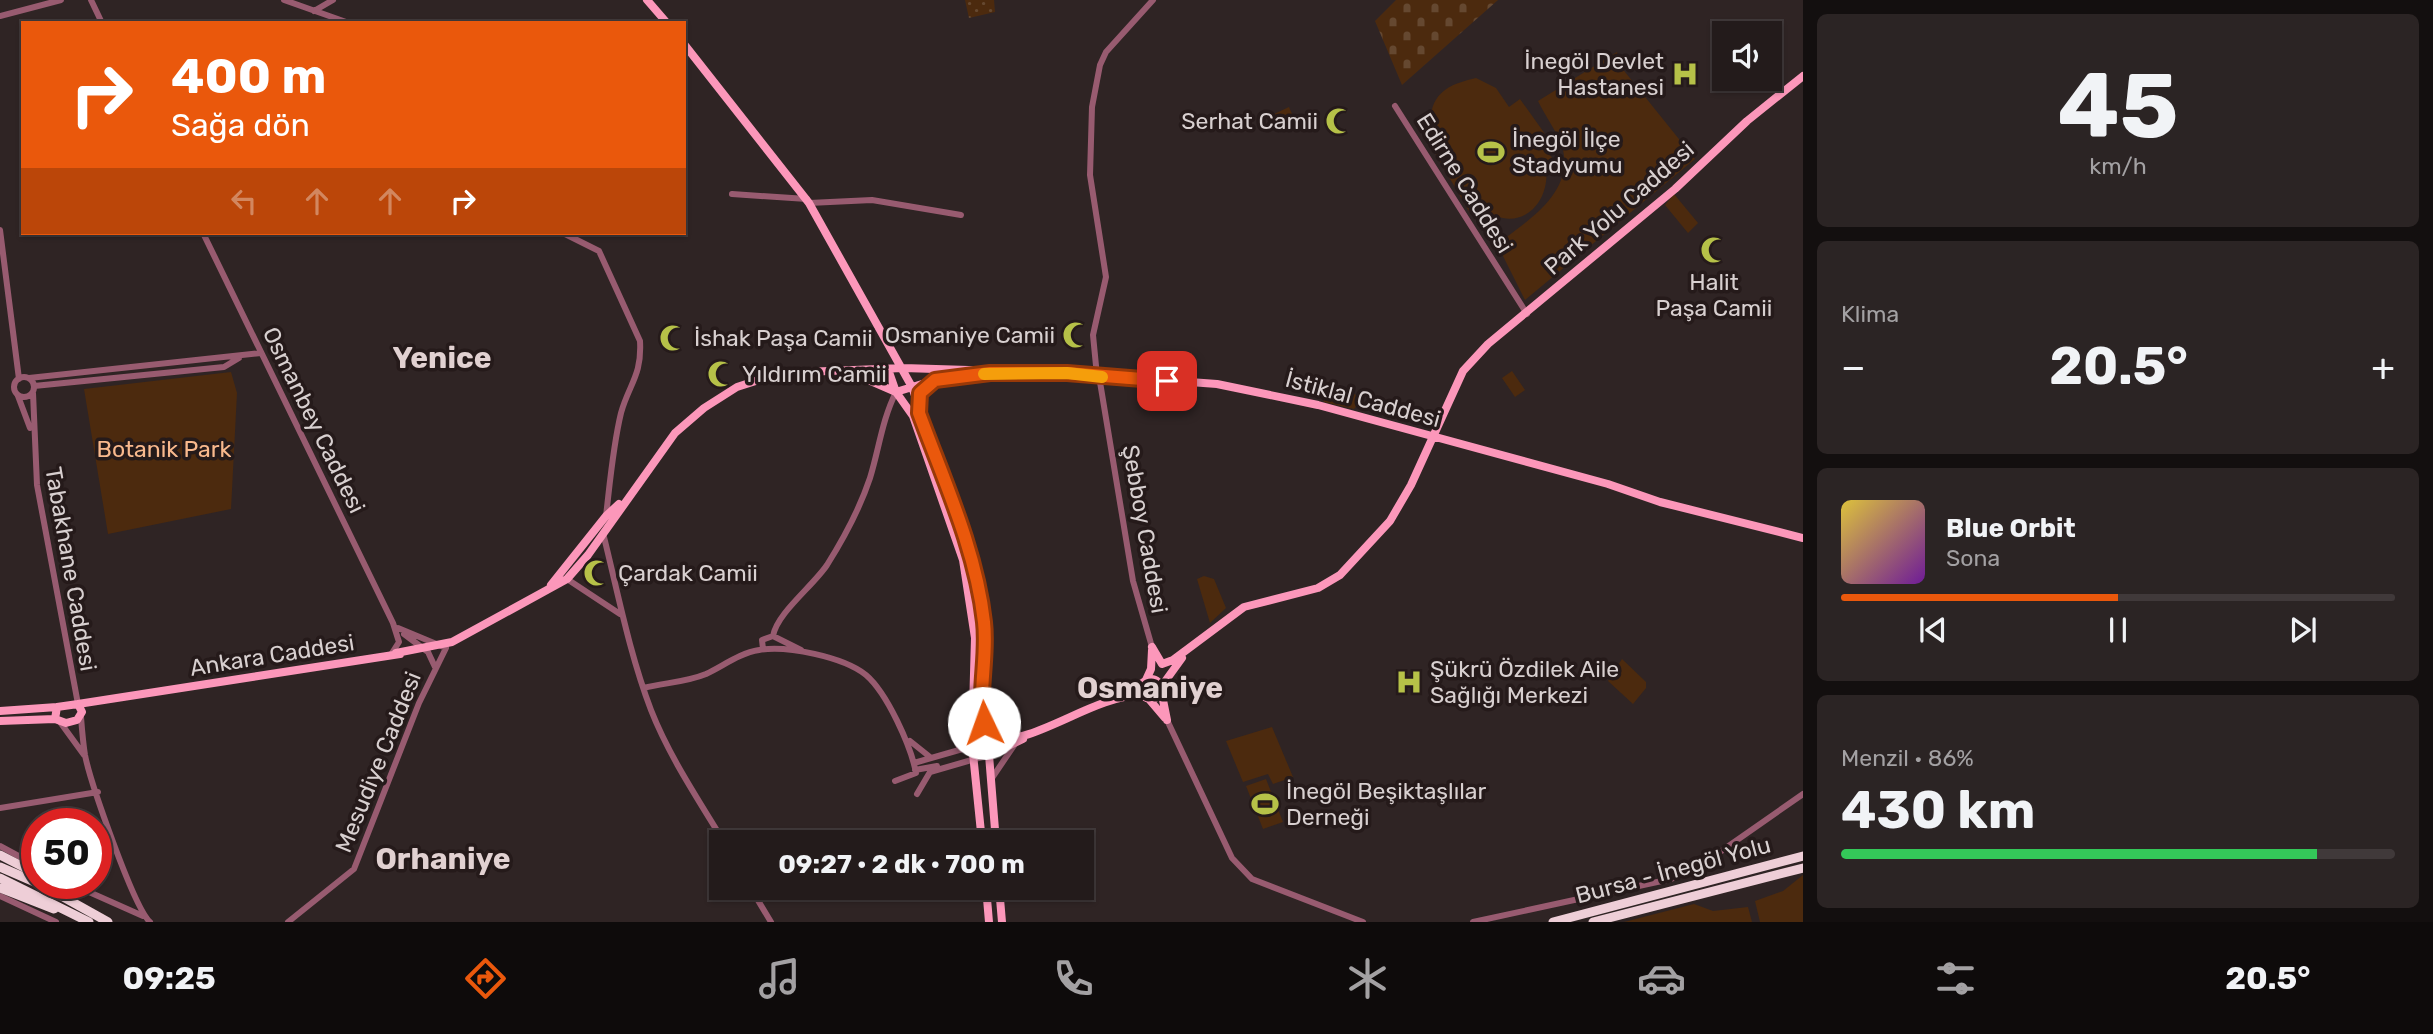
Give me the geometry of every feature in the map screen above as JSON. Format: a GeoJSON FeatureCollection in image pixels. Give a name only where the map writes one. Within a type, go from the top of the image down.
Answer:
{"type":"FeatureCollection","features":[{"type":"Feature","properties":{"kind":"highway"},"geometry":{"type":"LineString","coordinates":[[0,855],[21,866]]}},
{"type":"Feature","properties":{"kind":"highway","name":"Bursa - İnegöl Yolu"},"geometry":{"type":"LineString","coordinates":[[1553,922],[1803,856]]}},
{"type":"Feature","properties":{"kind":"highway"},"geometry":{"type":"LineString","coordinates":[[0,867],[21,876]]}},
{"type":"Feature","properties":{"kind":"highway","name":"Bursa - İnegöl Yolu"},"geometry":{"type":"LineString","coordinates":[[1593,922],[1803,868]]}},
{"type":"Feature","properties":{"kind":"highway"},"geometry":{"type":"LineString","coordinates":[[0,878],[88,922]]}},
{"type":"Feature","properties":{"kind":"highway"},"geometry":{"type":"LineString","coordinates":[[0,888],[88,922]]}},
{"type":"Feature","properties":{"kind":"highway"},"geometry":{"type":"LineString","coordinates":[[68,899],[108,922]]}},
{"type":"Feature","properties":{"kind":"main road"},"geometry":{"type":"LineString","coordinates":[[647,0],[665,21]]}},
{"type":"Feature","properties":{"kind":"main road"},"geometry":{"type":"LineString","coordinates":[[686,47],[808,201],[912,387],[916,415],[963,560],[975,638],[972,744],[981,830]]}},
{"type":"Feature","properties":{"kind":"main road","name":"Park Yolu Caddesi"},"geometry":{"type":"LineString","coordinates":[[1433,437],[1462,371],[1488,344],[1527,314],[1803,76]]}},
{"type":"Feature","properties":{"kind":"main road","name":"İstiklal Caddesi"},"geometry":{"type":"LineString","coordinates":[[631,492],[675,433],[737,387],[780,373],[903,368],[1098,376],[1217,384],[1255,391],[1608,484],[1660,502],[1803,538]]}},
{"type":"Feature","properties":{"kind":"main road"},"geometry":{"type":"LineString","coordinates":[[888,369],[896,392],[916,415],[964,538],[981,598],[985,648],[981,704],[989,755],[995,830]]}},
{"type":"Feature","properties":{"kind":"main road"},"geometry":{"type":"LineString","coordinates":[[847,371],[896,392],[935,380],[990,373]]}},
{"type":"Feature","properties":{"kind":"main road"},"geometry":{"type":"LineString","coordinates":[[1106,702],[1158,696],[1166,676],[1186,653],[1244,607],[1318,588],[1340,575],[1390,521],[1411,485],[1433,437]]}},
{"type":"Feature","properties":{"kind":"main road"},"geometry":{"type":"LineString","coordinates":[[542,593],[561,574],[606,516],[631,492]]}},
{"type":"Feature","properties":{"kind":"main road"},"geometry":{"type":"LineString","coordinates":[[445,647],[567,579],[631,492]]}},
{"type":"Feature","properties":{"kind":"main road","name":"Ankara Caddesi"},"geometry":{"type":"LineString","coordinates":[[57,707],[427,647],[445,647]]}},
{"type":"Feature","properties":{"kind":"main road"},"geometry":{"type":"LineString","coordinates":[[1152,647],[1166,676]]}},
{"type":"Feature","properties":{"kind":"main road"},"geometry":{"type":"LineString","coordinates":[[1152,647],[1152,669],[1145,681],[1146,696],[1167,720]]}},
{"type":"Feature","properties":{"kind":"main road"},"geometry":{"type":"LineString","coordinates":[[1152,669],[1186,653]]}},
{"type":"Feature","properties":{"kind":"main road"},"geometry":{"type":"LineString","coordinates":[[989,755],[1106,702],[1145,681],[1155,680],[1161,689],[1167,720]]}},
{"type":"Feature","properties":{"kind":"main road"},"geometry":{"type":"LineString","coordinates":[[0,721],[81,717],[105,700]]}},
{"type":"Feature","properties":{"kind":"main road"},"geometry":{"type":"LineString","coordinates":[[78,704],[81,717]]}},
{"type":"Feature","properties":{"kind":"main road"},"geometry":{"type":"LineString","coordinates":[[0,711],[57,707],[57,720]]}},
{"type":"Feature","properties":{"kind":"main road"},"geometry":{"type":"LineString","coordinates":[[987,741],[1051,726]]}},
{"type":"Feature","properties":{"kind":"main road"},"geometry":{"type":"LineString","coordinates":[[987,900],[989,922]]}},
{"type":"Feature","properties":{"kind":"main road"},"geometry":{"type":"LineString","coordinates":[[1000,900],[1002,922]]}},
{"type":"Feature","properties":{"kind":"street"},"geometry":{"type":"LineString","coordinates":[[0,16],[61,0]]}},
{"type":"Feature","properties":{"kind":"street"},"geometry":{"type":"LineString","coordinates":[[91,0],[101,21]]}},
{"type":"Feature","properties":{"kind":"street"},"geometry":{"type":"LineString","coordinates":[[284,0],[343,21]]}},
{"type":"Feature","properties":{"kind":"street"},"geometry":{"type":"LineString","coordinates":[[314,11],[333,0]]}},
{"type":"Feature","properties":{"kind":"street","name":"Şebboy Caddesi"},"geometry":{"type":"LineString","coordinates":[[1152,647],[1130,568],[1098,376],[1093,335],[1106,276],[1097,235],[1090,148],[1092,107],[1099,70],[1106,52],[1153,0]]}},
{"type":"Feature","properties":{"kind":"street","name":"Edirne Caddesi"},"geometry":{"type":"LineString","coordinates":[[1395,106],[1527,314]]}},
{"type":"Feature","properties":{"kind":"street"},"geometry":{"type":"LineString","coordinates":[[732,194],[808,201],[872,200],[961,215]]}},
{"type":"Feature","properties":{"kind":"street"},"geometry":{"type":"LineString","coordinates":[[0,230],[19,379]]}},
{"type":"Feature","properties":{"kind":"street","name":"Osmanbey Caddesi"},"geometry":{"type":"LineString","coordinates":[[204,235],[396,625]]}},
{"type":"Feature","properties":{"kind":"street"},"geometry":{"type":"LineString","coordinates":[[567,235],[599,251],[632,317],[640,341],[641,357],[636,382],[618,425],[606,516]]}},
{"type":"Feature","properties":{"kind":"street"},"geometry":{"type":"LineString","coordinates":[[33,440],[25,412],[15,393],[15,383],[19,379],[261,353]]}},
{"type":"Feature","properties":{"kind":"street"},"geometry":{"type":"LineString","coordinates":[[15,393],[23,397],[33,390],[224,367],[241,357]]}},
{"type":"Feature","properties":{"kind":"street"},"geometry":{"type":"LineString","coordinates":[[141,366],[142,375]]}},
{"type":"Feature","properties":{"kind":"street"},"geometry":{"type":"LineString","coordinates":[[29,378],[33,390],[33,440]]}},
{"type":"Feature","properties":{"kind":"street"},"geometry":{"type":"LineString","coordinates":[[916,415],[920,393],[935,380]]}},
{"type":"Feature","properties":{"kind":"street"},"geometry":{"type":"LineString","coordinates":[[772,649],[779,622],[826,566],[857,510],[869,479],[888,409],[896,392]]}},
{"type":"Feature","properties":{"kind":"street","name":"Tabakhane Caddesi"},"geometry":{"type":"LineString","coordinates":[[33,440],[37,485],[78,704]]}},
{"type":"Feature","properties":{"kind":"street"},"geometry":{"type":"LineString","coordinates":[[603,533],[620,614],[643,688],[661,732],[716,830]]}},
{"type":"Feature","properties":{"kind":"street"},"geometry":{"type":"LineString","coordinates":[[567,579],[620,614]]}},
{"type":"Feature","properties":{"kind":"street"},"geometry":{"type":"LineString","coordinates":[[396,625],[427,647],[435,667]]}},
{"type":"Feature","properties":{"kind":"street"},"geometry":{"type":"LineString","coordinates":[[393,654],[399,642],[396,625]]}},
{"type":"Feature","properties":{"kind":"street"},"geometry":{"type":"LineString","coordinates":[[763,649],[762,640],[775,637],[803,651],[834,660],[866,675],[906,737],[915,766],[916,774],[895,781]]}},
{"type":"Feature","properties":{"kind":"street","name":"Mesudiye Caddesi"},"geometry":{"type":"LineString","coordinates":[[288,922],[354,869],[445,647]]}},
{"type":"Feature","properties":{"kind":"street"},"geometry":{"type":"LineString","coordinates":[[643,688],[702,675],[748,652],[763,649],[803,651]]}},
{"type":"Feature","properties":{"kind":"street"},"geometry":{"type":"LineString","coordinates":[[981,704],[993,725],[1014,734],[1025,734]]}},
{"type":"Feature","properties":{"kind":"street"},"geometry":{"type":"LineString","coordinates":[[81,717],[85,756],[143,916]]}},
{"type":"Feature","properties":{"kind":"street"},"geometry":{"type":"LineString","coordinates":[[57,720],[85,756]]}},
{"type":"Feature","properties":{"kind":"street"},"geometry":{"type":"LineString","coordinates":[[1167,720],[1229,852],[1241,869],[1252,879],[1363,922]]}},
{"type":"Feature","properties":{"kind":"street"},"geometry":{"type":"LineString","coordinates":[[957,748],[973,724]]}},
{"type":"Feature","properties":{"kind":"street"},"geometry":{"type":"LineString","coordinates":[[906,737],[930,757]]}},
{"type":"Feature","properties":{"kind":"street"},"geometry":{"type":"LineString","coordinates":[[915,766],[930,757],[987,741]]}},
{"type":"Feature","properties":{"kind":"street"},"geometry":{"type":"LineString","coordinates":[[991,780],[1002,760],[1017,742]]}},
{"type":"Feature","properties":{"kind":"street"},"geometry":{"type":"LineString","coordinates":[[918,794],[930,772],[989,755]]}},
{"type":"Feature","properties":{"kind":"street"},"geometry":{"type":"LineString","coordinates":[[915,766],[957,763],[976,775]]}},
{"type":"Feature","properties":{"kind":"street"},"geometry":{"type":"LineString","coordinates":[[0,808],[98,792]]}},
{"type":"Feature","properties":{"kind":"street"},"geometry":{"type":"LineString","coordinates":[[1473,922],[1671,879],[1697,868],[1802,794]]}},
{"type":"Feature","properties":{"kind":"street"},"geometry":{"type":"LineString","coordinates":[[0,846],[21,857]]}},
{"type":"Feature","properties":{"kind":"street"},"geometry":{"type":"LineString","coordinates":[[0,896],[56,922]]}},
{"type":"Feature","properties":{"kind":"street"},"geometry":{"type":"LineString","coordinates":[[105,899],[143,916],[150,922]]}},
{"type":"Feature","properties":{"kind":"street"},"geometry":{"type":"LineString","coordinates":[[758,900],[771,922]]}},
{"type":"Feature","properties":{"kind":"green space"},"geometry":{"type":"Polygon","coordinates":[[[965,0],[994,0],[995,12],[969,18],[965,0]]]}},
{"type":"Feature","properties":{"kind":"green space"},"geometry":{"type":"Polygon","coordinates":[[[1396,0],[1498,0],[1402,85],[1375,21],[1396,0]]]}},
{"type":"Feature","properties":{"kind":"green space"},"geometry":{"type":"Polygon","coordinates":[[[1617,52],[1621,67],[1695,159],[1525,300],[1497,244],[1545,205],[1561,180],[1563,150],[1538,101],[1617,52]]]}},
{"type":"Feature","properties":{"kind":"green space","name":"İnegöl İlçe Stadyumu"},"geometry":{"type":"Polygon","coordinates":[[[1476,78],[1496,88],[1509,107],[1520,99],[1550,141],[1543,144],[1554,161],[1546,167],[1543,194],[1537,205],[1518,218],[1507,219],[1482,207],[1470,213],[1425,136],[1430,129],[1436,99],[1453,85],[1476,78]]]}},
{"type":"Feature","properties":{"kind":"green space"},"geometry":{"type":"Polygon","coordinates":[[[1289,107],[1295,121],[1276,128],[1270,116],[1289,107]]]}},
{"type":"Feature","properties":{"kind":"green space"},"geometry":{"type":"Polygon","coordinates":[[[1674,194],[1698,223],[1688,233],[1665,205],[1674,194]]]}},
{"type":"Feature","properties":{"kind":"green space"},"geometry":{"type":"Polygon","coordinates":[[[1512,371],[1525,390],[1515,397],[1502,378],[1512,371]]]}},
{"type":"Feature","properties":{"kind":"green space","name":"Botanik Park"},"geometry":{"type":"Polygon","coordinates":[[[231,372],[237,393],[231,509],[108,534],[84,389],[231,372]]]}},
{"type":"Feature","properties":{"kind":"green space"},"geometry":{"type":"Polygon","coordinates":[[[1354,394],[1363,398],[1354,409],[1324,402],[1323,398],[1354,394]]]}},
{"type":"Feature","properties":{"kind":"green space"},"geometry":{"type":"Polygon","coordinates":[[[1204,576],[1214,579],[1226,608],[1210,623],[1197,579],[1204,576]]]}},
{"type":"Feature","properties":{"kind":"green space"},"geometry":{"type":"Polygon","coordinates":[[[1622,659],[1646,682],[1646,688],[1633,704],[1608,681],[1622,659]]]}},
{"type":"Feature","properties":{"kind":"green space"},"geometry":{"type":"Polygon","coordinates":[[[1272,727],[1293,777],[1273,784],[1268,774],[1243,782],[1226,741],[1272,727]]]}},
{"type":"Feature","properties":{"kind":"green space","name":"İnegöl Beşiktaşlılar Derneği"},"geometry":{"type":"Polygon","coordinates":[[[1266,779],[1283,822],[1263,829],[1246,786],[1266,779]]]}},
{"type":"Feature","properties":{"kind":"green space"},"geometry":{"type":"Polygon","coordinates":[[[1803,875],[1803,922],[1760,922],[1755,901],[1783,891],[1803,875]]]}},
{"type":"Feature","properties":{"kind":"green space"},"geometry":{"type":"Polygon","coordinates":[[[1694,904],[1713,911],[1748,907],[1752,922],[1624,922],[1694,904]]]}},
{"type":"Feature","properties":{"kind":"slow traffic"},"geometry":{"type":"LineString","coordinates":[[984,374],[1067,373],[1102,377]]}},
{"type":"Feature","properties":{"kind":"place","name":"İnegöl Devlet Hastanesi"},"geometry":{"type":"Point","coordinates":[1685,74]}},
{"type":"Feature","properties":{"kind":"place","name":"Serhat Camii"},"geometry":{"type":"Point","coordinates":[1339,121]}},
{"type":"Feature","properties":{"kind":"place","name":"İnegöl İlçe Stadyumu"},"geometry":{"type":"Point","coordinates":[1491,152]}},
{"type":"Feature","properties":{"kind":"place","name":"Halit Paşa Camii"},"geometry":{"type":"Point","coordinates":[1714,250]}},
{"type":"Feature","properties":{"kind":"place","name":"Osmaniye Camii"},"geometry":{"type":"Point","coordinates":[1076,335]}},
{"type":"Feature","properties":{"kind":"place","name":"İshak Paşa Camii"},"geometry":{"type":"Point","coordinates":[673,338]}},
{"type":"Feature","properties":{"kind":"place","name":"Yıldırım Camii"},"geometry":{"type":"Point","coordinates":[721,374]}},
{"type":"Feature","properties":{"kind":"place","name":"Çardak Camii"},"geometry":{"type":"Point","coordinates":[597,573]}},
{"type":"Feature","properties":{"kind":"place","name":"Şükrü Özdilek Aile Sağlığı Merkezi"},"geometry":{"type":"Point","coordinates":[1409,682]}},
{"type":"Feature","properties":{"kind":"place","name":"İnegöl Beşiktaşlılar Derneği"},"geometry":{"type":"Point","coordinates":[1265,804]}},
{"type":"Feature","properties":{"kind":"district","name":"Yenice"},"geometry":{"type":"Point","coordinates":[442,358]}},
{"type":"Feature","properties":{"kind":"district","name":"Osmaniye"},"geometry":{"type":"Point","coordinates":[1150,688]}},
{"type":"Feature","properties":{"kind":"district","name":"Orhaniye"},"geometry":{"type":"Point","coordinates":[443,859]}},
{"type":"Feature","properties":{"kind":"route"},"geometry":{"type":"LineString","coordinates":[[984,723],[981,704],[985,625],[981,598],[964,538],[919,413],[920,393],[924,386],[935,380],[990,373],[1067,373],[1167,381]]}}]}
